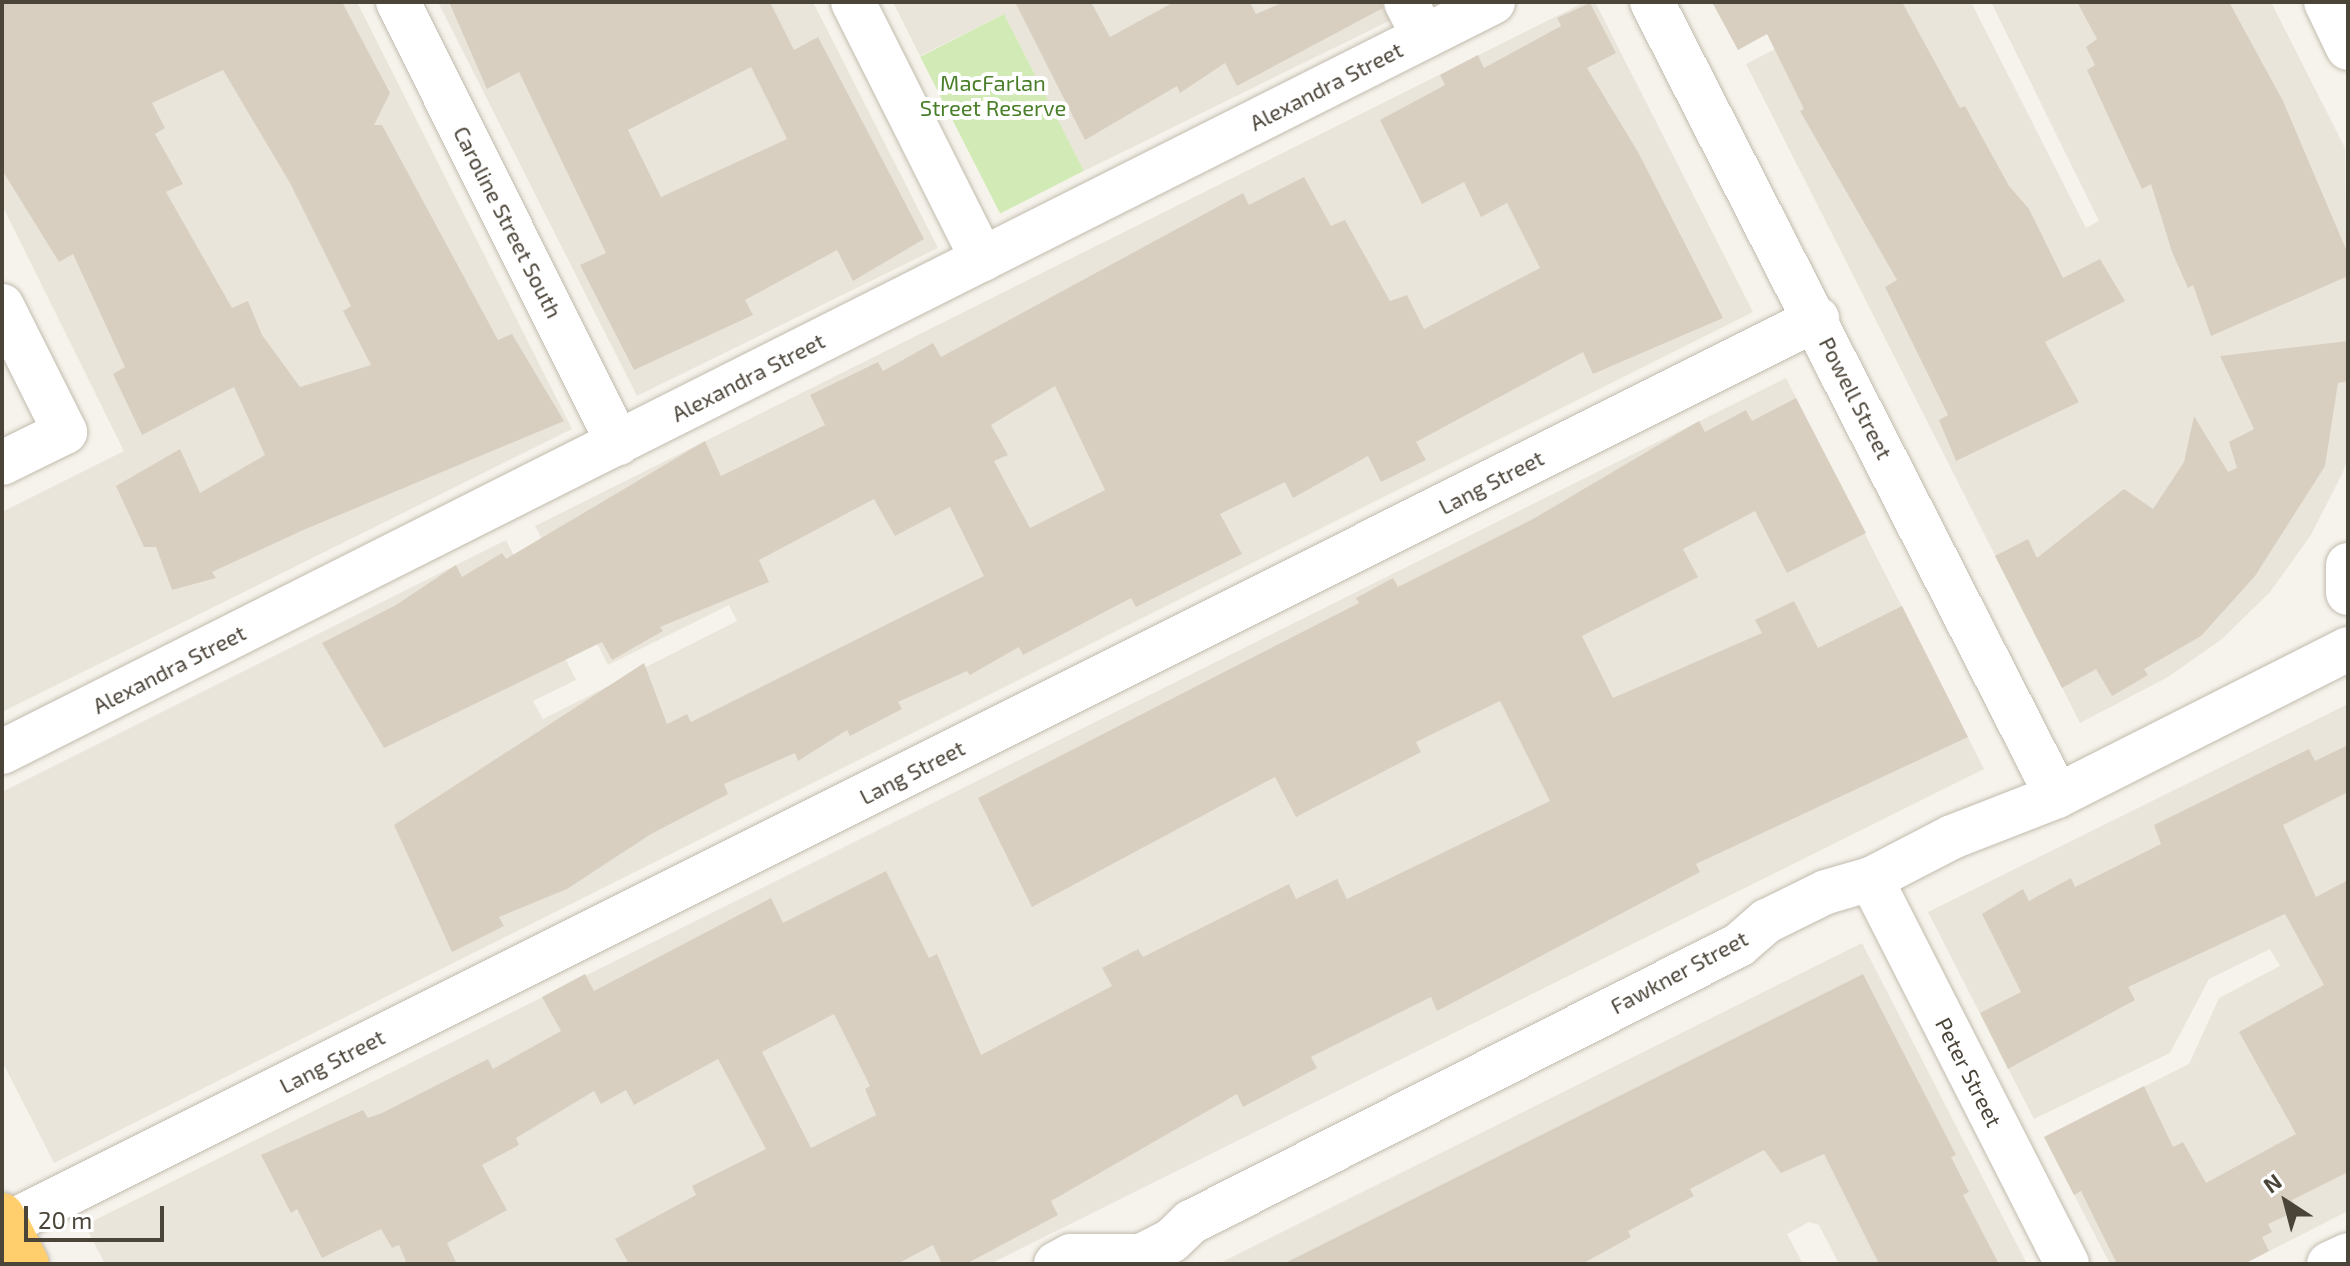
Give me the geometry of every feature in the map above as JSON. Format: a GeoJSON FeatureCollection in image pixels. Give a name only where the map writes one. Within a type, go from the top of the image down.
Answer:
{"type":"FeatureCollection","features":[{"type":"Feature","properties":{"kind":"highway"},"geometry":{"type":"LineString","coordinates":[[4,1220],[27,1264]]}},
{"type":"Feature","properties":{"kind":"street","name":"Caroline Street South"},"geometry":{"type":"LineString","coordinates":[[398,2],[618,443]]}},
{"type":"Feature","properties":{"kind":"street"},"geometry":{"type":"LineString","coordinates":[[853,2],[982,259]]}},
{"type":"Feature","properties":{"kind":"street","name":"Alexandra Street"},"geometry":{"type":"LineString","coordinates":[[2,752],[982,259],[1415,20],[1493,2]]}},
{"type":"Feature","properties":{"kind":"street","name":"Powell Street"},"geometry":{"type":"LineString","coordinates":[[1652,2],[1817,319],[2057,796]]}},
{"type":"Feature","properties":{"kind":"street"},"geometry":{"type":"LineString","coordinates":[[2326,2],[2348,48]]}},
{"type":"Feature","properties":{"kind":"street"},"geometry":{"type":"LineString","coordinates":[[2,306],[65,432],[2,463]]}},
{"type":"Feature","properties":{"kind":"street","name":"Lang Street"},"geometry":{"type":"LineString","coordinates":[[4,1220],[1817,319]]}},
{"type":"Feature","properties":{"kind":"street"},"geometry":{"type":"LineString","coordinates":[[2348,565],[2348,593]]}},
{"type":"Feature","properties":{"kind":"street","name":"Fawkner Street"},"geometry":{"type":"LineString","coordinates":[[1056,1264],[1071,1256],[1141,1256],[1171,1241],[1191,1222],[1739,945],[1767,921],[1826,892],[1871,879],[1952,837],[2057,796],[2348,649]]}},
{"type":"Feature","properties":{"kind":"street","name":"Peter Street"},"geometry":{"type":"LineString","coordinates":[[1871,879],[2067,1264]]}},
{"type":"Feature","properties":{"kind":"street"},"geometry":{"type":"LineString","coordinates":[[2329,1264],[2348,1255]]}},
{"type":"Feature","properties":{"kind":"shaded area"},"geometry":{"type":"Polygon","coordinates":[[[2,2],[357,2],[572,429],[2,712],[2,512],[124,451],[2,205],[2,2]]]}},
{"type":"Feature","properties":{"kind":"shaded area"},"geometry":{"type":"Polygon","coordinates":[[[438,2],[813,2],[938,248],[637,396],[438,2]]]}},
{"type":"Feature","properties":{"kind":"shaded area"},"geometry":{"type":"Polygon","coordinates":[[[893,2],[1382,2],[1391,20],[1084,171],[1004,14],[920,56],[893,2]]]}},
{"type":"Feature","properties":{"kind":"shaded area"},"geometry":{"type":"Polygon","coordinates":[[[1585,2],[1595,2],[1753,312],[54,1163],[2,1061],[2,792],[506,540],[576,680],[533,701],[543,719],[737,621],[729,605],[608,665],[535,526],[1585,2]]]}},
{"type":"Feature","properties":{"kind":"shaded area"},"geometry":{"type":"Polygon","coordinates":[[[1867,2],[1971,2],[2086,228],[2099,221],[1991,2],[2271,2],[2345,148],[2348,456],[2343,472],[2311,535],[2270,592],[2222,639],[2168,677],[2080,723],[1746,64],[1867,2]]]}},
{"type":"Feature","properties":{"kind":"shaded area"},"geometry":{"type":"Polygon","coordinates":[[[1786,378],[1984,769],[990,1264],[105,1264],[85,1225],[1786,378]]]}},
{"type":"Feature","properties":{"kind":"shaded area"},"geometry":{"type":"Polygon","coordinates":[[[2348,704],[2348,1211],[2244,1264],[2110,1264],[2044,1137],[2189,1064],[2219,998],[2280,966],[2270,949],[2209,979],[2170,1053],[2034,1119],[1928,912],[2348,704]]]}},
{"type":"Feature","properties":{"kind":"shaded area"},"geometry":{"type":"Polygon","coordinates":[[[1862,943],[2027,1264],[1839,1264],[1819,1225],[1809,1222],[1787,1234],[1803,1264],[1218,1264],[1862,943]]]}},
{"type":"Feature","properties":{"kind":"green space","name":"MacFarlan Street Reserve"},"geometry":{"type":"Polygon","coordinates":[[[1004,14],[1084,171],[1000,213],[920,57],[1004,14]]]}},
{"type":"Feature","properties":{"kind":"building"},"geometry":{"type":"Polygon","coordinates":[[[2,2],[342,2],[390,93],[374,125],[382,125],[498,340],[512,334],[564,421],[301,531],[212,572],[216,578],[172,590],[156,547],[144,547],[116,486],[180,449],[200,493],[265,455],[234,387],[142,435],[113,374],[125,367],[73,254],[59,262],[2,170],[2,2]],[[223,70],[152,103],[165,128],[155,134],[183,184],[166,192],[232,308],[248,301],[262,335],[300,387],[371,365],[343,311],[351,306],[290,183],[223,70]]]}},
{"type":"Feature","properties":{"kind":"building"},"geometry":{"type":"Polygon","coordinates":[[[449,2],[770,2],[794,50],[818,37],[924,239],[853,281],[837,250],[745,300],[753,315],[634,370],[580,265],[606,253],[519,72],[487,89],[449,2]],[[751,67],[628,130],[661,197],[787,139],[751,67]]]}},
{"type":"Feature","properties":{"kind":"building"},"geometry":{"type":"Polygon","coordinates":[[[1015,2],[1091,2],[1110,37],[1174,2],[1250,2],[1256,14],[1284,2],[1381,2],[1383,8],[1237,86],[1225,63],[1180,93],[1177,86],[1085,140],[1015,2]]]}},
{"type":"Feature","properties":{"kind":"building"},"geometry":{"type":"Polygon","coordinates":[[[1712,2],[1902,2],[1960,108],[1965,106],[2009,186],[2029,209],[2063,278],[2100,259],[2125,301],[2045,342],[2079,402],[1956,461],[1939,420],[1948,415],[1885,287],[1897,280],[1800,111],[1804,109],[1767,34],[1738,50],[1712,2]]]}},
{"type":"Feature","properties":{"kind":"building"},"geometry":{"type":"Polygon","coordinates":[[[2077,2],[2229,2],[2283,101],[2348,254],[2348,276],[2211,336],[2193,285],[2188,288],[2172,252],[2151,184],[2142,189],[2087,70],[2095,65],[2086,47],[2097,39],[2077,2]]]}},
{"type":"Feature","properties":{"kind":"building"},"geometry":{"type":"Polygon","coordinates":[[[1590,3],[1616,53],[1587,68],[1638,152],[1723,318],[1593,374],[1583,352],[1416,442],[1426,460],[1381,482],[1368,456],[1293,498],[1285,482],[1220,514],[1242,554],[1136,607],[1131,598],[1023,655],[1019,647],[970,675],[967,671],[898,702],[902,709],[850,736],[847,730],[798,761],[795,753],[724,784],[728,794],[651,834],[567,889],[499,917],[504,926],[452,952],[394,825],[644,663],[667,724],[687,714],[691,722],[984,576],[950,507],[895,536],[874,499],[759,560],[769,582],[660,627],[663,631],[612,660],[602,642],[384,748],[322,643],[396,605],[456,565],[462,577],[502,553],[506,559],[705,441],[721,476],[825,425],[810,395],[878,362],[883,371],[933,343],[941,357],[1243,193],[1249,205],[1304,177],[1331,226],[1345,220],[1390,301],[1407,295],[1424,329],[1540,268],[1507,203],[1481,217],[1464,182],[1422,204],[1380,120],[1445,85],[1440,75],[1478,55],[1484,68],[1561,26],[1557,18],[1590,3]],[[1055,386],[991,425],[1008,455],[994,461],[1030,528],[1105,490],[1055,386]]]}},
{"type":"Feature","properties":{"kind":"building"},"geometry":{"type":"Polygon","coordinates":[[[2348,341],[2348,381],[2338,383],[2325,466],[2255,576],[2201,636],[2144,669],[2148,675],[2112,696],[2096,669],[2062,688],[1995,556],[2028,539],[2037,558],[2124,489],[2153,509],[2184,462],[2194,416],[2228,472],[2237,468],[2229,442],[2254,429],[2220,356],[2348,341]]]}},
{"type":"Feature","properties":{"kind":"building"},"geometry":{"type":"Polygon","coordinates":[[[1796,398],[1866,533],[1787,573],[1755,511],[1683,549],[1698,577],[1582,636],[1613,698],[1762,633],[1755,620],[1794,601],[1818,648],[1902,606],[1968,737],[1696,864],[1700,872],[1437,1011],[1431,997],[1311,1057],[1317,1068],[1243,1107],[1237,1094],[1051,1201],[1058,1215],[966,1264],[942,1264],[933,1245],[897,1264],[629,1264],[615,1239],[696,1195],[692,1186],[766,1149],[718,1059],[634,1105],[626,1090],[601,1104],[594,1091],[516,1138],[519,1145],[482,1165],[507,1210],[447,1243],[457,1264],[407,1264],[399,1245],[392,1248],[381,1229],[322,1258],[297,1209],[291,1213],[261,1155],[363,1110],[368,1118],[382,1113],[488,1059],[493,1069],[561,1031],[542,997],[585,974],[594,991],[771,898],[783,923],[886,871],[929,958],[937,954],[981,1055],[1112,986],[1102,968],[1138,949],[1143,957],[1289,884],[1296,899],[1337,879],[1347,899],[1550,801],[1500,701],[1416,742],[1421,752],[1296,817],[1275,777],[1032,907],[978,798],[1359,603],[1356,598],[1393,578],[1398,587],[1533,519],[1699,421],[1705,432],[1746,410],[1752,421],[1796,398]],[[834,1014],[762,1052],[811,1148],[876,1115],[865,1089],[870,1086],[834,1014]]]}},
{"type":"Feature","properties":{"kind":"building"},"geometry":{"type":"Polygon","coordinates":[[[2348,745],[2348,792],[2283,825],[2316,897],[2348,880],[2348,1172],[2292,1200],[2298,1210],[2268,1224],[2272,1232],[2262,1237],[2269,1251],[2244,1264],[2117,1264],[2081,1191],[2074,1195],[2044,1137],[2144,1086],[2173,1147],[2183,1142],[2206,1183],[2296,1134],[2239,1032],[2324,985],[2285,914],[2128,987],[2135,1000],[2008,1069],[1980,1013],[2021,992],[1982,914],[2023,889],[2029,901],[2071,878],[2075,887],[2161,844],[2154,825],[2309,749],[2315,761],[2348,745]]]}},
{"type":"Feature","properties":{"kind":"building"},"geometry":{"type":"Polygon","coordinates":[[[1863,974],[1956,1155],[1951,1157],[1969,1192],[1963,1195],[1999,1264],[1879,1264],[1824,1154],[1781,1173],[1764,1150],[1690,1189],[1694,1196],[1628,1231],[1631,1237],[1582,1264],[1283,1264],[1863,974]]]}}]}
